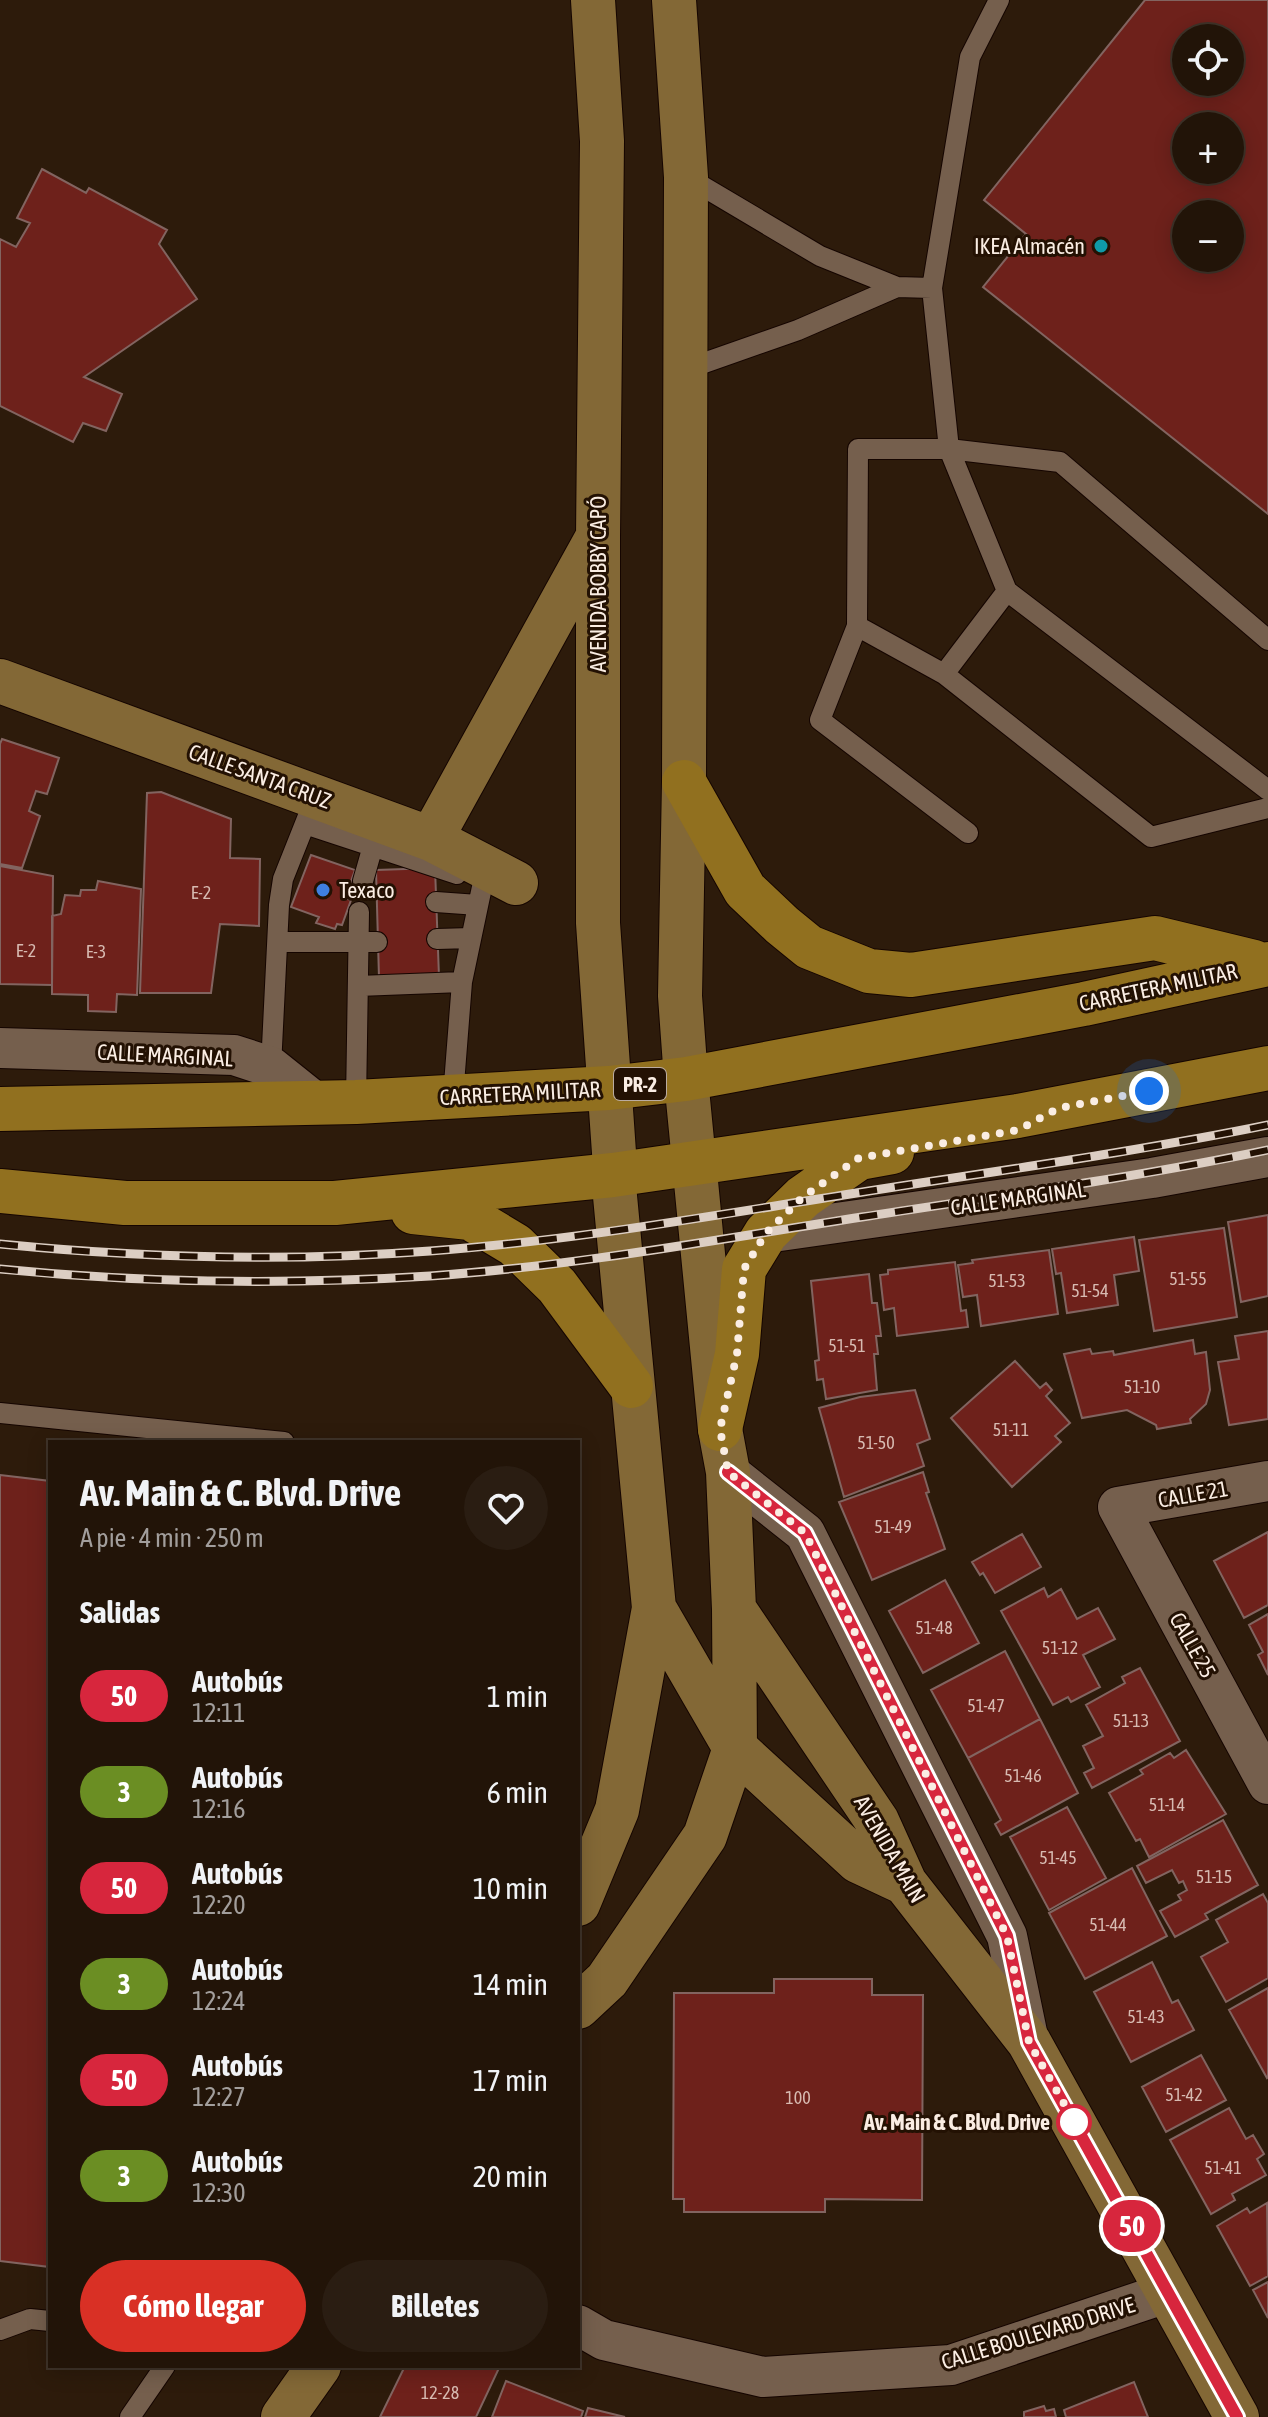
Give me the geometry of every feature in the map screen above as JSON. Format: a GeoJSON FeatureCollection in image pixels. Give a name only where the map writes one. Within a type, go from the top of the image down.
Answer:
{"type":"FeatureCollection","features":[{"type":"Feature","properties":{"kind":"main road"},"geometry":{"type":"LineString","coordinates":[[684,782],[745,890],[809,947],[869,971],[911,975],[1155,938],[1266,964]]}},
{"type":"Feature","properties":{"kind":"main road","name":"CARRETERA MILITAR"},"geometry":{"type":"LineString","coordinates":[[0,1109],[336,1102],[609,1088],[686,1079],[1084,1004],[1266,964]]}},
{"type":"Feature","properties":{"kind":"main road"},"geometry":{"type":"LineString","coordinates":[[335,1203],[695,1163],[1059,1108],[1268,1068]]}},
{"type":"Feature","properties":{"kind":"main road"},"geometry":{"type":"LineString","coordinates":[[720,1429],[737,1354],[744,1269],[766,1233],[803,1197],[859,1158],[1018,1130],[1059,1108]]}},
{"type":"Feature","properties":{"kind":"main road"},"geometry":{"type":"LineString","coordinates":[[0,1191],[125,1203],[335,1203],[470,1218],[515,1245],[557,1286],[631,1386]]}},
{"type":"Feature","properties":{"kind":"street","name":"AVENIDA BOBBY CAPÓ"},"geometry":{"type":"LineString","coordinates":[[593,0],[602,141],[598,923],[631,1386],[654,1608]]}},
{"type":"Feature","properties":{"kind":"street"},"geometry":{"type":"LineString","coordinates":[[580,2005],[607,1980],[705,1836],[735,1748],[734,1609],[728,1472],[720,1429],[680,996],[684,782],[686,177],[674,0]]}},
{"type":"Feature","properties":{"kind":"street"},"geometry":{"type":"LineString","coordinates":[[431,839],[598,536]]}},
{"type":"Feature","properties":{"kind":"street","name":"CALLE SANTA CRUZ"},"geometry":{"type":"LineString","coordinates":[[0,681],[310,810],[376,833],[431,839],[491,885]]}},
{"type":"Feature","properties":{"kind":"street","name":"CALLE MARGINAL"},"geometry":{"type":"LineString","coordinates":[[0,1048],[234,1055],[271,1067],[336,1102]]}},
{"type":"Feature","properties":{"kind":"street","name":"CALLE MARGINAL"},"geometry":{"type":"LineString","coordinates":[[766,1233],[1152,1178],[1268,1157]]}},
{"type":"Feature","properties":{"kind":"street","name":"AVENIDA MAIN"},"geometry":{"type":"LineString","coordinates":[[728,1472],[805,1533],[1007,1936],[1029,2042]]}},
{"type":"Feature","properties":{"kind":"street","name":"CALLE 21"},"geometry":{"type":"LineString","coordinates":[[1118,1507],[1268,1481]]}},
{"type":"Feature","properties":{"kind":"street","name":"CALLE 25"},"geometry":{"type":"LineString","coordinates":[[1118,1507],[1268,1784]]}},
{"type":"Feature","properties":{"kind":"street"},"geometry":{"type":"LineString","coordinates":[[654,1608],[735,1748],[858,1861],[905,1883]]}},
{"type":"Feature","properties":{"kind":"street"},"geometry":{"type":"LineString","coordinates":[[580,1899],[617,1810],[654,1608]]}},
{"type":"Feature","properties":{"kind":"street","name":"AVENIDA MAIN"},"geometry":{"type":"LineString","coordinates":[[734,1609],[877,1821],[905,1883],[1029,2042],[1237,2417]]}},
{"type":"Feature","properties":{"kind":"street","name":"CALLE BOULEVARD DRIVE"},"geometry":{"type":"LineString","coordinates":[[580,2326],[604,2340],[763,2377],[951,2365],[1169,2292]]}},
{"type":"Feature","properties":{"kind":"street"},"geometry":{"type":"LineString","coordinates":[[283,2417],[318,2368]]}},
{"type":"Feature","properties":{"kind":"lane"},"geometry":{"type":"LineString","coordinates":[[999,0],[970,57],[932,288],[949,449],[1007,591],[1268,790]]}},
{"type":"Feature","properties":{"kind":"lane"},"geometry":{"type":"LineString","coordinates":[[686,177],[820,256],[897,287],[932,288]]}},
{"type":"Feature","properties":{"kind":"lane"},"geometry":{"type":"LineString","coordinates":[[684,370],[798,330],[897,287]]}},
{"type":"Feature","properties":{"kind":"lane"},"geometry":{"type":"LineString","coordinates":[[968,833],[820,720],[857,626],[858,449],[949,449],[1060,462],[1268,640]]}},
{"type":"Feature","properties":{"kind":"lane"},"geometry":{"type":"LineString","coordinates":[[944,674],[1007,591]]}},
{"type":"Feature","properties":{"kind":"lane"},"geometry":{"type":"LineString","coordinates":[[857,626],[944,674],[1151,837],[1268,808]]}},
{"type":"Feature","properties":{"kind":"lane"},"geometry":{"type":"LineString","coordinates":[[271,1067],[279,905],[283,879],[310,810]]}},
{"type":"Feature","properties":{"kind":"lane"},"geometry":{"type":"LineString","coordinates":[[363,881],[376,833],[491,885]]}},
{"type":"Feature","properties":{"kind":"lane"},"geometry":{"type":"LineString","coordinates":[[436,902],[491,885]]}},
{"type":"Feature","properties":{"kind":"lane"},"geometry":{"type":"LineString","coordinates":[[453,1097],[462,982],[471,938],[491,885]]}},
{"type":"Feature","properties":{"kind":"lane"},"geometry":{"type":"LineString","coordinates":[[336,1102],[368,942],[359,912]]}},
{"type":"Feature","properties":{"kind":"lane"},"geometry":{"type":"LineString","coordinates":[[437,939],[471,938]]}},
{"type":"Feature","properties":{"kind":"lane"},"geometry":{"type":"LineString","coordinates":[[279,942],[368,942]]}},
{"type":"Feature","properties":{"kind":"lane"},"geometry":{"type":"LineString","coordinates":[[358,986],[462,982]]}},
{"type":"Feature","properties":{"kind":"lane"},"geometry":{"type":"LineString","coordinates":[[0,1413],[264,1440]]}},
{"type":"Feature","properties":{"kind":"lane"},"geometry":{"type":"LineString","coordinates":[[0,2330],[30,2319],[48,2321]]}},
{"type":"Feature","properties":{"kind":"lane"},"geometry":{"type":"LineString","coordinates":[[130,2417],[164,2368]]}},
{"type":"Feature","properties":{"kind":"building","name":"IKEA Almacén"},"geometry":{"type":"Polygon","coordinates":[[[1145,0],[1268,0],[1268,514],[983,287],[1026,234],[984,200],[1145,0]]]}},
{"type":"Feature","properties":{"kind":"building"},"geometry":{"type":"Polygon","coordinates":[[[42,169],[86,193],[89,188],[167,230],[159,244],[197,299],[84,377],[122,394],[106,431],[83,423],[73,442],[0,406],[0,239],[16,247],[30,223],[17,218],[42,169]]]}},
{"type":"Feature","properties":{"kind":"building"},"geometry":{"type":"Polygon","coordinates":[[[2,739],[59,758],[47,794],[36,791],[29,811],[40,816],[22,868],[0,864],[2,739]]]}},
{"type":"Feature","properties":{"kind":"building"},"geometry":{"type":"Polygon","coordinates":[[[161,792],[231,819],[230,858],[260,859],[259,926],[220,924],[211,993],[140,993],[147,793],[161,792]]]}},
{"type":"Feature","properties":{"kind":"building","name":"Texaco"},"geometry":{"type":"Polygon","coordinates":[[[311,855],[355,870],[345,898],[351,900],[342,925],[337,924],[335,929],[316,923],[319,917],[291,907],[311,855]]]}},
{"type":"Feature","properties":{"kind":"building"},"geometry":{"type":"Polygon","coordinates":[[[0,866],[53,876],[52,985],[0,984],[0,866]]]}},
{"type":"Feature","properties":{"kind":"building"},"geometry":{"type":"Polygon","coordinates":[[[435,868],[439,977],[379,978],[376,870],[435,868]]]}},
{"type":"Feature","properties":{"kind":"building"},"geometry":{"type":"Polygon","coordinates":[[[98,881],[141,889],[137,995],[117,994],[116,1012],[88,1011],[88,995],[52,994],[52,916],[61,914],[65,895],[80,896],[81,890],[96,890],[98,881]]]}},
{"type":"Feature","properties":{"kind":"building"},"geometry":{"type":"Polygon","coordinates":[[[1268,1215],[1268,1296],[1241,1302],[1228,1222],[1268,1215]]]}},
{"type":"Feature","properties":{"kind":"building"},"geometry":{"type":"Polygon","coordinates":[[[1224,1228],[1237,1317],[1154,1331],[1139,1240],[1224,1228]]]}},
{"type":"Feature","properties":{"kind":"building"},"geometry":{"type":"Polygon","coordinates":[[[1134,1237],[1139,1271],[1114,1275],[1118,1305],[1067,1313],[1061,1273],[1056,1274],[1052,1249],[1134,1237]]]}},
{"type":"Feature","properties":{"kind":"building"},"geometry":{"type":"Polygon","coordinates":[[[1049,1250],[1058,1314],[981,1326],[977,1295],[963,1297],[958,1265],[973,1263],[972,1260],[1049,1250]]]}},
{"type":"Feature","properties":{"kind":"building"},"geometry":{"type":"Polygon","coordinates":[[[955,1262],[961,1311],[966,1310],[968,1327],[897,1336],[894,1308],[884,1310],[880,1275],[888,1274],[888,1270],[955,1262]]]}},
{"type":"Feature","properties":{"kind":"building"},"geometry":{"type":"Polygon","coordinates":[[[869,1274],[872,1303],[877,1303],[881,1336],[876,1336],[878,1354],[874,1354],[877,1390],[826,1399],[823,1379],[817,1380],[815,1361],[819,1360],[811,1281],[869,1274]]]}},
{"type":"Feature","properties":{"kind":"building"},"geometry":{"type":"Polygon","coordinates":[[[1268,1331],[1268,1419],[1229,1425],[1218,1362],[1239,1359],[1235,1336],[1268,1331]]]}},
{"type":"Feature","properties":{"kind":"building"},"geometry":{"type":"Polygon","coordinates":[[[1193,1340],[1195,1354],[1206,1352],[1210,1390],[1206,1404],[1190,1419],[1191,1423],[1157,1429],[1156,1425],[1127,1410],[1082,1418],[1064,1354],[1090,1349],[1092,1354],[1113,1351],[1114,1355],[1193,1340]]]}},
{"type":"Feature","properties":{"kind":"building"},"geometry":{"type":"Polygon","coordinates":[[[1015,1361],[1040,1388],[1046,1383],[1052,1390],[1046,1396],[1070,1423],[1055,1436],[1061,1442],[1012,1487],[951,1418],[1015,1361]]]}},
{"type":"Feature","properties":{"kind":"building"},"geometry":{"type":"Polygon","coordinates":[[[915,1390],[930,1439],[917,1444],[924,1466],[844,1497],[819,1408],[860,1397],[915,1390]]]}},
{"type":"Feature","properties":{"kind":"building"},"geometry":{"type":"Polygon","coordinates":[[[923,1472],[929,1492],[926,1493],[945,1549],[872,1580],[839,1502],[923,1472]]]}},
{"type":"Feature","properties":{"kind":"building"},"geometry":{"type":"Polygon","coordinates":[[[0,1475],[48,1481],[48,2267],[0,2261],[0,1475]]]}},
{"type":"Feature","properties":{"kind":"building"},"geometry":{"type":"Polygon","coordinates":[[[1268,1532],[1268,1605],[1244,1618],[1214,1561],[1268,1532]]]}},
{"type":"Feature","properties":{"kind":"building"},"geometry":{"type":"Polygon","coordinates":[[[1022,1534],[1041,1567],[995,1593],[972,1562],[1022,1534]]]}},
{"type":"Feature","properties":{"kind":"building"},"geometry":{"type":"Polygon","coordinates":[[[945,1580],[979,1643],[923,1673],[889,1611],[945,1580]]]}},
{"type":"Feature","properties":{"kind":"building"},"geometry":{"type":"Polygon","coordinates":[[[1044,1588],[1048,1597],[1061,1589],[1077,1619],[1098,1608],[1115,1639],[1083,1655],[1100,1687],[1071,1702],[1068,1697],[1053,1705],[1001,1611],[1044,1588]]]}},
{"type":"Feature","properties":{"kind":"building"},"geometry":{"type":"Polygon","coordinates":[[[1268,1614],[1268,1675],[1258,1655],[1263,1652],[1249,1625],[1268,1614]]]}},
{"type":"Feature","properties":{"kind":"building"},"geometry":{"type":"Polygon","coordinates":[[[1005,1651],[1040,1719],[968,1758],[931,1690],[1005,1651]]]}},
{"type":"Feature","properties":{"kind":"building"},"geometry":{"type":"Polygon","coordinates":[[[1140,1668],[1180,1741],[1092,1788],[1084,1773],[1094,1768],[1083,1746],[1103,1736],[1086,1705],[1125,1683],[1122,1677],[1140,1668]]]}},
{"type":"Feature","properties":{"kind":"building"},"geometry":{"type":"Polygon","coordinates":[[[1040,1719],[1078,1793],[1001,1835],[995,1824],[1001,1820],[968,1758],[1040,1719]]]}},
{"type":"Feature","properties":{"kind":"building"},"geometry":{"type":"Polygon","coordinates":[[[1186,1750],[1226,1814],[1149,1857],[1140,1839],[1136,1841],[1109,1793],[1143,1774],[1140,1770],[1170,1753],[1174,1758],[1186,1750]]]}},
{"type":"Feature","properties":{"kind":"building"},"geometry":{"type":"Polygon","coordinates":[[[1067,1807],[1106,1878],[1049,1910],[1010,1837],[1067,1807]]]}},
{"type":"Feature","properties":{"kind":"building"},"geometry":{"type":"Polygon","coordinates":[[[1223,1820],[1258,1885],[1205,1914],[1208,1919],[1175,1937],[1160,1911],[1181,1900],[1178,1895],[1187,1890],[1183,1881],[1179,1883],[1172,1870],[1146,1883],[1137,1866],[1223,1820]]]}},
{"type":"Feature","properties":{"kind":"building"},"geometry":{"type":"Polygon","coordinates":[[[1132,1868],[1167,1936],[1085,1979],[1049,1913],[1132,1868]]]}},
{"type":"Feature","properties":{"kind":"building"},"geometry":{"type":"Polygon","coordinates":[[[1263,1894],[1268,1903],[1268,1978],[1226,2002],[1201,1957],[1228,1942],[1216,1920],[1263,1894]]]}},
{"type":"Feature","properties":{"kind":"building"},"geometry":{"type":"Polygon","coordinates":[[[1152,1962],[1172,2003],[1178,2000],[1194,2030],[1131,2062],[1094,1992],[1152,1962]]]}},
{"type":"Feature","properties":{"kind":"building"},"geometry":{"type":"Polygon","coordinates":[[[774,1979],[872,1979],[872,1995],[923,1995],[922,2200],[825,2199],[825,2212],[684,2212],[684,2199],[673,2199],[674,1993],[774,1993],[774,1979]]]}},
{"type":"Feature","properties":{"kind":"building"},"geometry":{"type":"Polygon","coordinates":[[[1268,1988],[1268,2077],[1267,2078],[1229,2010],[1268,1988]]]}},
{"type":"Feature","properties":{"kind":"building"},"geometry":{"type":"Polygon","coordinates":[[[1201,2055],[1226,2100],[1166,2132],[1142,2087],[1201,2055]]]}},
{"type":"Feature","properties":{"kind":"building"},"geometry":{"type":"Polygon","coordinates":[[[1229,2108],[1246,2139],[1253,2135],[1264,2154],[1257,2159],[1266,2175],[1232,2194],[1235,2200],[1211,2214],[1170,2140],[1229,2108]]]}},
{"type":"Feature","properties":{"kind":"building"},"geometry":{"type":"Polygon","coordinates":[[[1267,2203],[1268,2276],[1250,2286],[1217,2226],[1247,2208],[1250,2213],[1267,2203]]]}},
{"type":"Feature","properties":{"kind":"building"},"geometry":{"type":"Polygon","coordinates":[[[1268,2282],[1268,2318],[1253,2290],[1268,2282]]]}},
{"type":"Feature","properties":{"kind":"building"},"geometry":{"type":"Polygon","coordinates":[[[404,2368],[499,2368],[476,2417],[380,2417],[404,2368]]]}},
{"type":"Feature","properties":{"kind":"building"},"geometry":{"type":"Polygon","coordinates":[[[506,2381],[583,2411],[581,2417],[492,2417],[506,2381]]]}},
{"type":"Feature","properties":{"kind":"building"},"geometry":{"type":"Polygon","coordinates":[[[1134,2382],[1148,2417],[1066,2417],[1064,2410],[1134,2382]]]}},
{"type":"Feature","properties":{"kind":"building"},"geometry":{"type":"Polygon","coordinates":[[[1044,2406],[1046,2411],[1054,2409],[1056,2417],[1024,2417],[1024,2412],[1044,2406]]]}},
{"type":"Feature","properties":{"kind":"building"},"geometry":{"type":"Polygon","coordinates":[[[588,2408],[625,2417],[585,2417],[588,2408]]]}},
{"type":"Feature","properties":{"kind":"railway"},"geometry":{"type":"LineString","coordinates":[[0,1244],[107,1253],[269,1257],[323,1257],[483,1247],[693,1219],[1112,1153],[1268,1125]]}},
{"type":"Feature","properties":{"kind":"railway"},"geometry":{"type":"LineString","coordinates":[[0,1269],[161,1280],[268,1281],[376,1279],[539,1266],[1066,1186],[1268,1150]]}},
{"type":"Feature","properties":{"kind":"bus line","name":"50"},"geometry":{"type":"LineString","coordinates":[[728,1472],[805,1533],[1007,1936],[1029,2042],[1237,2417]]}},
{"type":"Feature","properties":{"kind":"place","name":"IKEA Almacén"},"geometry":{"type":"Point","coordinates":[1101,246]}},
{"type":"Feature","properties":{"kind":"place","name":"Texaco"},"geometry":{"type":"Point","coordinates":[323,890]}},
{"type":"Feature","properties":{"kind":"place","name":"Av. Main & C. Blvd. Drive"},"geometry":{"type":"Point","coordinates":[1074,2122]}},
{"type":"Feature","properties":{"kind":"route"},"geometry":{"type":"LineString","coordinates":[[1074,2122],[1076,2125],[1029,2042],[1007,1936],[805,1533],[728,1472],[720,1429],[737,1354],[744,1269],[766,1233],[803,1197],[859,1158],[1018,1130],[1059,1108],[1149,1091]]}}]}
